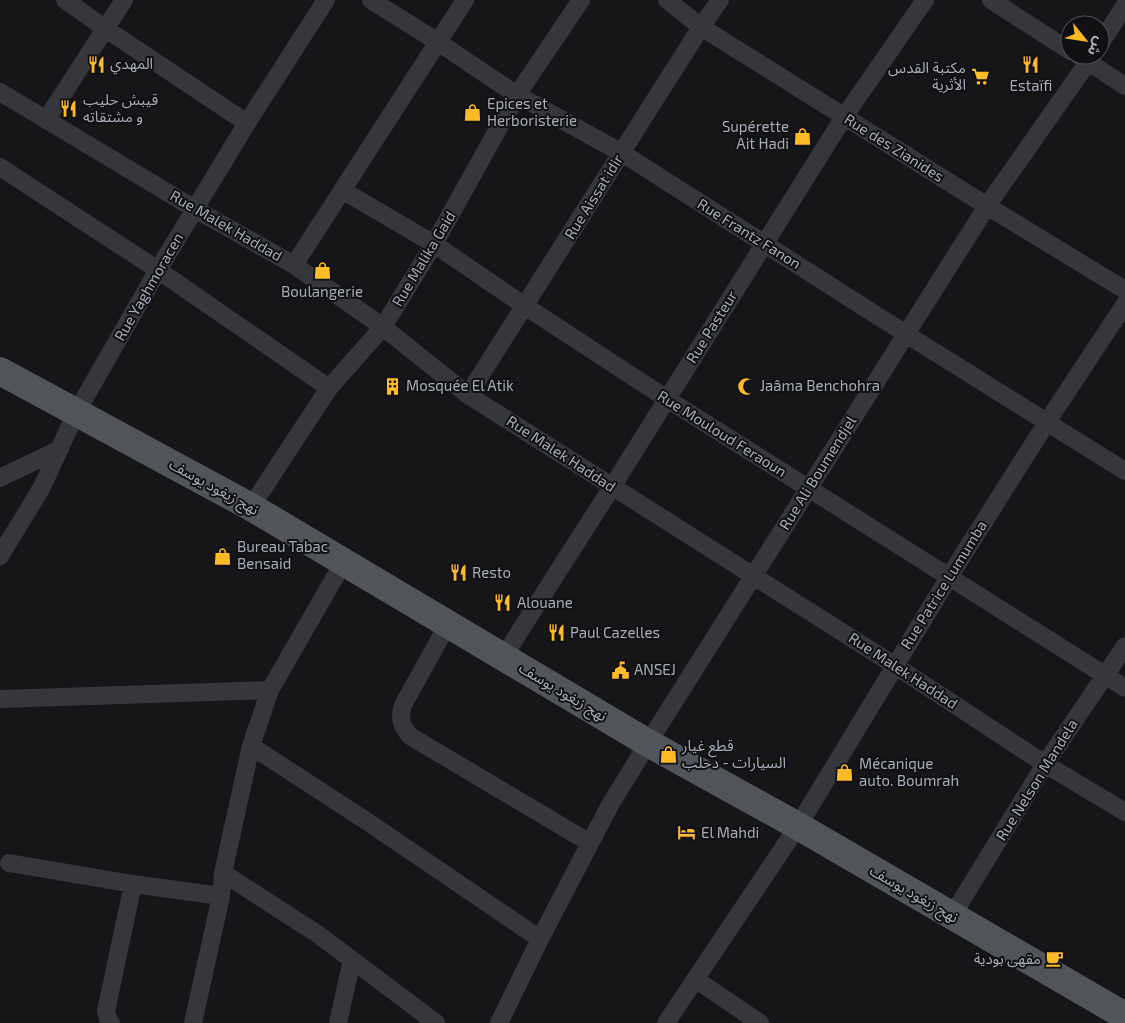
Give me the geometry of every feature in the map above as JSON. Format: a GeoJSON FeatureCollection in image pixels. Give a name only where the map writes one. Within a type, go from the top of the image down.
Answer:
{"type":"FeatureCollection","features":[{"type":"Feature","properties":{"kind":"main road","name":"نهج زيغود يوسف"},"geometry":{"type":"LineString","coordinates":[[0,371],[250,507],[648,743],[798,826],[1125,1016]]}},
{"type":"Feature","properties":{"kind":"street"},"geometry":{"type":"LineString","coordinates":[[65,0],[247,123]]}},
{"type":"Feature","properties":{"kind":"street"},"geometry":{"type":"LineString","coordinates":[[46,120],[124,0]]}},
{"type":"Feature","properties":{"kind":"street","name":"Rue Yaghmoracen"},"geometry":{"type":"LineString","coordinates":[[0,556],[42,487],[76,413],[158,270],[247,123],[326,0]]}},
{"type":"Feature","properties":{"kind":"street","name":"Rue Frantz Fanon"},"geometry":{"type":"LineString","coordinates":[[371,0],[517,95],[622,153],[1125,471]]}},
{"type":"Feature","properties":{"kind":"street"},"geometry":{"type":"LineString","coordinates":[[294,266],[465,0]]}},
{"type":"Feature","properties":{"kind":"street","name":"Rue Malika Gaid"},"geometry":{"type":"LineString","coordinates":[[250,507],[329,388],[383,327],[434,244],[517,95],[581,0]]}},
{"type":"Feature","properties":{"kind":"street","name":"Rue des Zianides"},"geometry":{"type":"LineString","coordinates":[[667,0],[701,27],[986,206],[1125,290]]}},
{"type":"Feature","properties":{"kind":"street","name":"Rue Aissat idir"},"geometry":{"type":"LineString","coordinates":[[468,395],[720,0]]}},
{"type":"Feature","properties":{"kind":"street","name":"Rue Pasteur"},"geometry":{"type":"LineString","coordinates":[[504,656],[844,116],[925,0]]}},
{"type":"Feature","properties":{"kind":"street"},"geometry":{"type":"LineString","coordinates":[[990,0],[1060,44]]}},
{"type":"Feature","properties":{"kind":"street"},"geometry":{"type":"LineString","coordinates":[[1110,28],[1125,5]]}},
{"type":"Feature","properties":{"kind":"street","name":"Rue Ali Boumendjel"},"geometry":{"type":"LineString","coordinates":[[499,1023],[540,939],[610,805],[986,206],[1081,65]]}},
{"type":"Feature","properties":{"kind":"street"},"geometry":{"type":"LineString","coordinates":[[1097,65],[1125,86]]}},
{"type":"Feature","properties":{"kind":"street","name":"Rue Malek Haddad"},"geometry":{"type":"LineString","coordinates":[[0,92],[294,266],[383,327],[468,395],[894,665],[1045,764],[1125,812]]}},
{"type":"Feature","properties":{"kind":"street"},"geometry":{"type":"LineString","coordinates":[[0,167],[158,270],[329,388]]}},
{"type":"Feature","properties":{"kind":"street","name":"Rue Mouloud Feraoun"},"geometry":{"type":"LineString","coordinates":[[342,190],[434,244],[667,399],[1125,688]]}},
{"type":"Feature","properties":{"kind":"street","name":"Rue Patrice Lumumba"},"geometry":{"type":"LineString","coordinates":[[666,1023],[798,826],[949,577],[1047,422],[1125,304]]}},
{"type":"Feature","properties":{"kind":"street"},"geometry":{"type":"LineString","coordinates":[[0,478],[60,449]]}},
{"type":"Feature","properties":{"kind":"street"},"geometry":{"type":"LineString","coordinates":[[193,1023],[251,746],[270,690],[343,563]]}},
{"type":"Feature","properties":{"kind":"street"},"geometry":{"type":"LineString","coordinates":[[448,624],[403,705],[400,715],[402,727],[410,736],[590,843]]}},
{"type":"Feature","properties":{"kind":"street","name":"Rue Nelson Mandela"},"geometry":{"type":"LineString","coordinates":[[952,916],[1045,764],[1125,646]]}},
{"type":"Feature","properties":{"kind":"street"},"geometry":{"type":"LineString","coordinates":[[0,699],[270,690]]}},
{"type":"Feature","properties":{"kind":"street"},"geometry":{"type":"LineString","coordinates":[[251,746],[368,822],[540,939]]}},
{"type":"Feature","properties":{"kind":"street"},"geometry":{"type":"LineString","coordinates":[[9,863],[133,884],[221,896]]}},
{"type":"Feature","properties":{"kind":"street"},"geometry":{"type":"LineString","coordinates":[[223,873],[319,935],[436,1023]]}},
{"type":"Feature","properties":{"kind":"street"},"geometry":{"type":"LineString","coordinates":[[111,1023],[106,1011],[133,884]]}},
{"type":"Feature","properties":{"kind":"street"},"geometry":{"type":"LineString","coordinates":[[338,1023],[352,960]]}},
{"type":"Feature","properties":{"kind":"street"},"geometry":{"type":"LineString","coordinates":[[695,979],[760,1023]]}},
{"type":"Feature","properties":{"kind":"place","name":"المهدي"},"geometry":{"type":"Point","coordinates":[96,64]}},
{"type":"Feature","properties":{"kind":"place","name":"Estaïfi"},"geometry":{"type":"Point","coordinates":[1031,65]}},
{"type":"Feature","properties":{"kind":"place","name":"مكتبة القدس الأثرية"},"geometry":{"type":"Point","coordinates":[980,77]}},
{"type":"Feature","properties":{"kind":"place","name":"قيبش حليب و مشتقاته"},"geometry":{"type":"Point","coordinates":[69,109]}},
{"type":"Feature","properties":{"kind":"place","name":"Epices et Herboristerie"},"geometry":{"type":"Point","coordinates":[473,113]}},
{"type":"Feature","properties":{"kind":"place","name":"Supérette Ait Hadi"},"geometry":{"type":"Point","coordinates":[803,136]}},
{"type":"Feature","properties":{"kind":"place","name":"Boulangerie"},"geometry":{"type":"Point","coordinates":[322,271]}},
{"type":"Feature","properties":{"kind":"place","name":"Mosquée El Atik"},"geometry":{"type":"Point","coordinates":[392,386]}},
{"type":"Feature","properties":{"kind":"place","name":"Jaâma Benchohra"},"geometry":{"type":"Point","coordinates":[746,386]}},
{"type":"Feature","properties":{"kind":"place","name":"Bureau Tabac Bensaid"},"geometry":{"type":"Point","coordinates":[223,556]}},
{"type":"Feature","properties":{"kind":"place","name":"Resto"},"geometry":{"type":"Point","coordinates":[458,573]}},
{"type":"Feature","properties":{"kind":"place","name":"Alouane"},"geometry":{"type":"Point","coordinates":[503,603]}},
{"type":"Feature","properties":{"kind":"place","name":"Paul Cazelles"},"geometry":{"type":"Point","coordinates":[556,633]}},
{"type":"Feature","properties":{"kind":"place","name":"ANSEJ"},"geometry":{"type":"Point","coordinates":[620,670]}},
{"type":"Feature","properties":{"kind":"place","name":"قطع غيار السيارات - دحلب"},"geometry":{"type":"Point","coordinates":[668,755]}},
{"type":"Feature","properties":{"kind":"place","name":"Mécanique auto. Boumrah"},"geometry":{"type":"Point","coordinates":[845,773]}},
{"type":"Feature","properties":{"kind":"place","name":"El Mahdi"},"geometry":{"type":"Point","coordinates":[687,833]}},
{"type":"Feature","properties":{"kind":"place","name":"مقهى بودية"},"geometry":{"type":"Point","coordinates":[1055,959]}}]}
